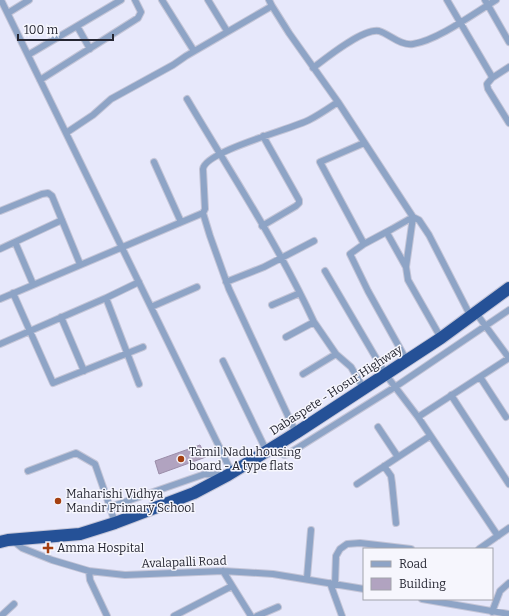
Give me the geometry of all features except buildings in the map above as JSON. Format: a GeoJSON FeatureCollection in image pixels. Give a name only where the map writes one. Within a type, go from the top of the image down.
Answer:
{"type":"FeatureCollection","features":[{"type":"Feature","properties":{"kind":"highway","name":"Dabaspete - Hosur Highway"},"geometry":{"type":"LineString","coordinates":[[5,539],[80,534],[115,523],[194,493],[269,451],[386,375],[474,315],[509,288]]}},
{"type":"Feature","properties":{"kind":"street"},"geometry":{"type":"LineString","coordinates":[[1,0],[139,282],[230,474],[206,474],[110,507]]}},
{"type":"Feature","properties":{"kind":"street"},"geometry":{"type":"LineString","coordinates":[[8,13],[29,0]]}},
{"type":"Feature","properties":{"kind":"street"},"geometry":{"type":"LineString","coordinates":[[28,54],[121,0]]}},
{"type":"Feature","properties":{"kind":"street"},"geometry":{"type":"LineString","coordinates":[[40,80],[138,18],[141,15],[141,12],[135,0]]}},
{"type":"Feature","properties":{"kind":"street"},"geometry":{"type":"LineString","coordinates":[[162,0],[194,51]]}},
{"type":"Feature","properties":{"kind":"street"},"geometry":{"type":"LineString","coordinates":[[208,0],[227,31]]}},
{"type":"Feature","properties":{"kind":"street"},"geometry":{"type":"LineString","coordinates":[[269,0],[289,33],[338,102],[413,217],[419,220],[429,235],[474,315],[486,327],[509,358],[418,417]]}},
{"type":"Feature","properties":{"kind":"street"},"geometry":{"type":"LineString","coordinates":[[447,0],[492,78]]}},
{"type":"Feature","properties":{"kind":"street"},"geometry":{"type":"LineString","coordinates":[[313,68],[349,42],[367,33],[378,31],[392,38],[410,44],[430,40],[460,22],[487,2],[496,0]]}},
{"type":"Feature","properties":{"kind":"street"},"geometry":{"type":"LineString","coordinates":[[487,2],[509,42]]}},
{"type":"Feature","properties":{"kind":"street"},"geometry":{"type":"LineString","coordinates":[[66,134],[93,115],[111,99],[173,66],[194,51],[272,6]]}},
{"type":"Feature","properties":{"kind":"street"},"geometry":{"type":"LineString","coordinates":[[78,26],[90,49]]}},
{"type":"Feature","properties":{"kind":"street"},"geometry":{"type":"LineString","coordinates":[[509,67],[492,78],[487,84],[488,89],[509,123]]}},
{"type":"Feature","properties":{"kind":"street"},"geometry":{"type":"LineString","coordinates":[[187,99],[262,226],[300,293],[314,322],[336,354],[350,367],[364,389]]}},
{"type":"Feature","properties":{"kind":"street"},"geometry":{"type":"LineString","coordinates":[[296,433],[226,282],[203,213],[205,209],[203,166],[220,154],[263,136],[310,120],[338,102]]}},
{"type":"Feature","properties":{"kind":"street"},"geometry":{"type":"LineString","coordinates":[[262,226],[296,206],[299,200],[263,136]]}},
{"type":"Feature","properties":{"kind":"street"},"geometry":{"type":"LineString","coordinates":[[364,144],[320,162],[364,244]]}},
{"type":"Feature","properties":{"kind":"street"},"geometry":{"type":"LineString","coordinates":[[154,162],[181,222]]}},
{"type":"Feature","properties":{"kind":"street"},"geometry":{"type":"LineString","coordinates":[[0,211],[42,194],[52,196],[80,264]]}},
{"type":"Feature","properties":{"kind":"street"},"geometry":{"type":"LineString","coordinates":[[0,298],[121,246],[203,213]]}},
{"type":"Feature","properties":{"kind":"street"},"geometry":{"type":"LineString","coordinates":[[407,361],[368,291],[350,254],[364,244],[413,217]]}},
{"type":"Feature","properties":{"kind":"street"},"geometry":{"type":"LineString","coordinates":[[413,217],[406,267],[408,280],[441,338]]}},
{"type":"Feature","properties":{"kind":"street"},"geometry":{"type":"LineString","coordinates":[[0,250],[62,220]]}},
{"type":"Feature","properties":{"kind":"street"},"geometry":{"type":"LineString","coordinates":[[386,233],[406,267]]}},
{"type":"Feature","properties":{"kind":"street"},"geometry":{"type":"LineString","coordinates":[[226,282],[264,267],[314,241]]}},
{"type":"Feature","properties":{"kind":"street"},"geometry":{"type":"LineString","coordinates":[[15,242],[33,284]]}},
{"type":"Feature","properties":{"kind":"street"},"geometry":{"type":"LineString","coordinates":[[325,271],[386,375],[418,417],[498,536]]}},
{"type":"Feature","properties":{"kind":"street"},"geometry":{"type":"LineString","coordinates":[[0,344],[139,282]]}},
{"type":"Feature","properties":{"kind":"street"},"geometry":{"type":"LineString","coordinates":[[151,307],[196,288]]}},
{"type":"Feature","properties":{"kind":"street"},"geometry":{"type":"LineString","coordinates":[[13,293],[53,383],[143,347]]}},
{"type":"Feature","properties":{"kind":"street"},"geometry":{"type":"LineString","coordinates":[[272,305],[300,293]]}},
{"type":"Feature","properties":{"kind":"street"},"geometry":{"type":"LineString","coordinates":[[106,298],[139,384]]}},
{"type":"Feature","properties":{"kind":"street"},"geometry":{"type":"LineString","coordinates":[[223,361],[269,451],[284,455],[288,454],[395,387],[486,327],[509,310]]}},
{"type":"Feature","properties":{"kind":"street"},"geometry":{"type":"LineString","coordinates":[[61,317],[84,371]]}},
{"type":"Feature","properties":{"kind":"street"},"geometry":{"type":"LineString","coordinates":[[286,338],[314,322]]}},
{"type":"Feature","properties":{"kind":"street"},"geometry":{"type":"LineString","coordinates":[[303,374],[336,354]]}},
{"type":"Feature","properties":{"kind":"street"},"geometry":{"type":"LineString","coordinates":[[480,377],[506,417]]}},
{"type":"Feature","properties":{"kind":"street"},"geometry":{"type":"LineString","coordinates":[[450,395],[509,484]]}},
{"type":"Feature","properties":{"kind":"street"},"geometry":{"type":"LineString","coordinates":[[378,428],[398,457]]}},
{"type":"Feature","properties":{"kind":"street"},"geometry":{"type":"LineString","coordinates":[[357,484],[430,436]]}},
{"type":"Feature","properties":{"kind":"street"},"geometry":{"type":"LineString","coordinates":[[28,470],[76,453],[95,464],[115,523]]}},
{"type":"Feature","properties":{"kind":"street"},"geometry":{"type":"LineString","coordinates":[[384,466],[391,476],[396,523]]}},
{"type":"Feature","properties":{"kind":"street"},"geometry":{"type":"LineString","coordinates":[[480,548],[509,528]]}},
{"type":"Feature","properties":{"kind":"street"},"geometry":{"type":"LineString","coordinates":[[307,578],[311,530]]}},
{"type":"Feature","properties":{"kind":"street","name":"Avalapalli Road"},"geometry":{"type":"LineString","coordinates":[[5,539],[22,548],[52,560],[89,571],[125,575],[223,571],[273,574],[307,578],[363,589]]}},
{"type":"Feature","properties":{"kind":"street"},"geometry":{"type":"LineString","coordinates":[[342,616],[332,583],[336,556],[340,549],[347,544],[360,543],[403,548]]}},
{"type":"Feature","properties":{"kind":"street"},"geometry":{"type":"LineString","coordinates":[[89,571],[90,580],[107,616]]}},
{"type":"Feature","properties":{"kind":"street"},"geometry":{"type":"LineString","coordinates":[[223,571],[251,616]]}},
{"type":"Feature","properties":{"kind":"street"},"geometry":{"type":"LineString","coordinates":[[492,612],[500,591],[509,583]]}},
{"type":"Feature","properties":{"kind":"street"},"geometry":{"type":"LineString","coordinates":[[174,616],[232,586]]}},
{"type":"Feature","properties":{"kind":"street"},"geometry":{"type":"LineString","coordinates":[[433,600],[456,602],[482,613],[492,612],[509,614]]}},
{"type":"Feature","properties":{"kind":"street"},"geometry":{"type":"LineString","coordinates":[[1,616],[14,604]]}},
{"type":"Feature","properties":{"kind":"street"},"geometry":{"type":"LineString","coordinates":[[257,616],[278,606]]}},
{"type":"Feature","properties":{"kind":"place","name":"Tamil Nadu housing board - A type flats"},"geometry":{"type":"Point","coordinates":[181,459]}},
{"type":"Feature","properties":{"kind":"place","name":"Maharishi Vidhya Mandir Primary School"},"geometry":{"type":"Point","coordinates":[58,501]}},
{"type":"Feature","properties":{"kind":"place","name":"Amma Hospital"},"geometry":{"type":"Point","coordinates":[48,548]}}]}
